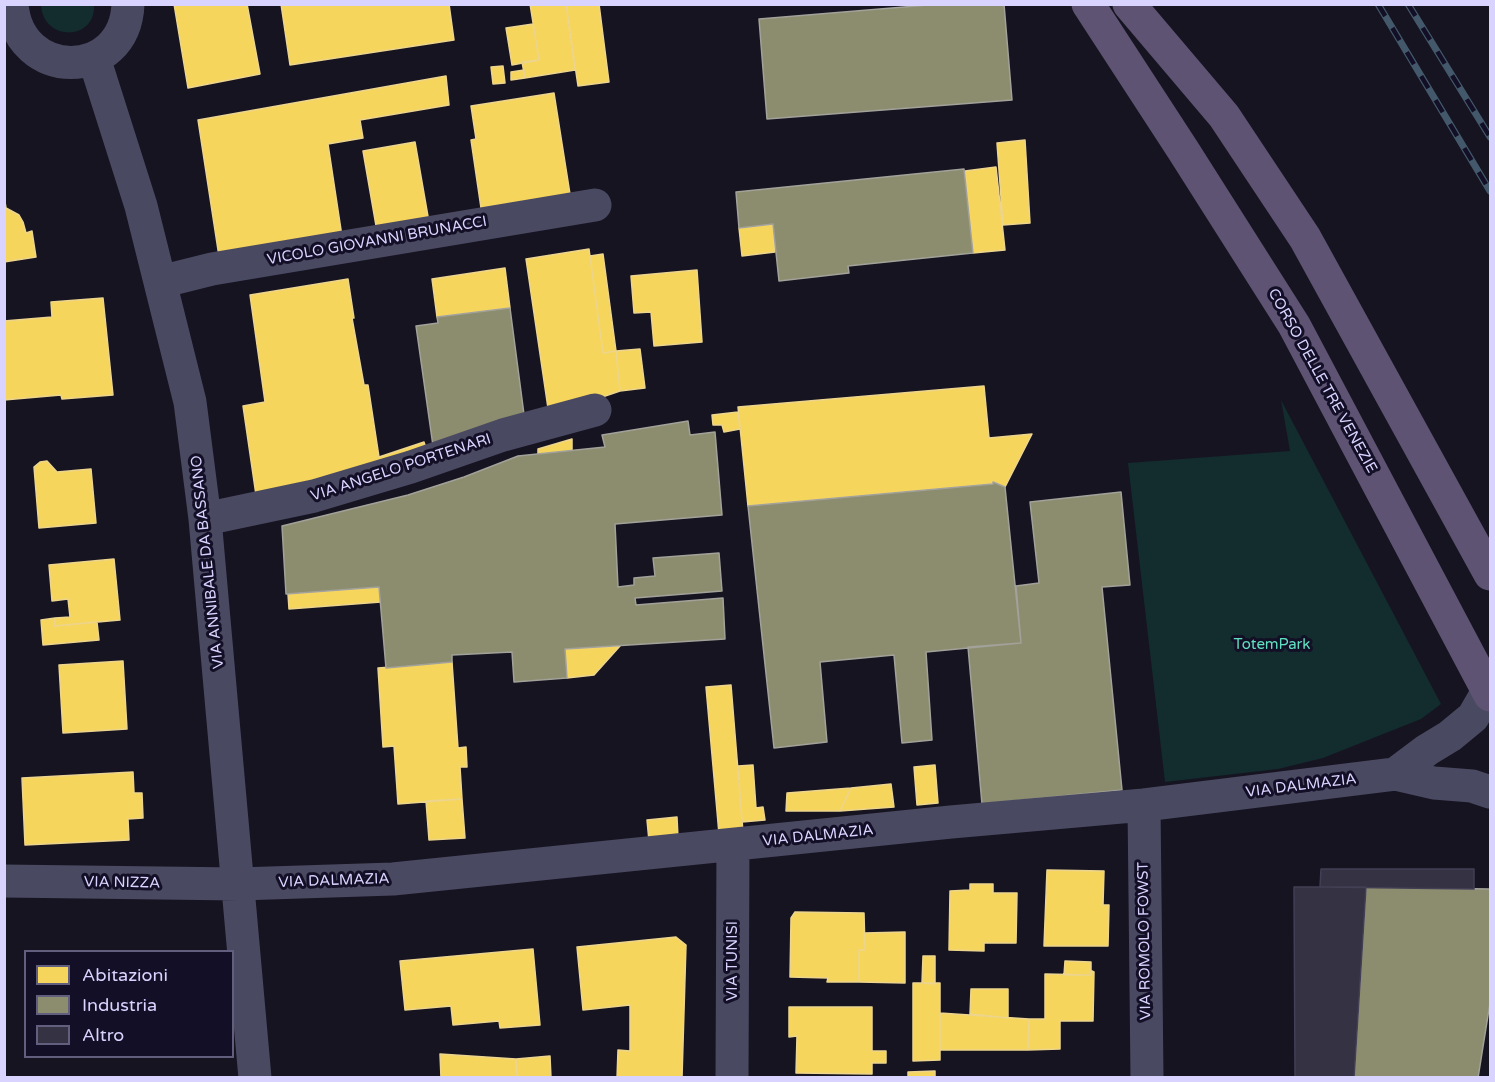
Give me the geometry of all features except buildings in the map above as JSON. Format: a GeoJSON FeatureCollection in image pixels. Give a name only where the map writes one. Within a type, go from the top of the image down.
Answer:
{"type":"FeatureCollection","features":[{"type":"Feature","properties":{"kind":"main road","name":"CORSO DELLE TRE VENEZIE"},"geometry":{"type":"LineString","coordinates":[[1067,4],[1135,78]]}},
{"type":"Feature","properties":{"kind":"main road","name":"CORSO DELLE TRE VENEZIE"},"geometry":{"type":"LineString","coordinates":[[1088,4],[1294,325],[1489,693]]}},
{"type":"Feature","properties":{"kind":"main road"},"geometry":{"type":"LineString","coordinates":[[1129,4],[1224,116],[1305,238],[1491,574]]}},
{"type":"Feature","properties":{"kind":"street"},"geometry":{"type":"LineString","coordinates":[[12,4],[13,19],[22,38],[36,53],[54,61],[75,63],[94,58],[110,49],[121,35],[128,18],[128,4]]}},
{"type":"Feature","properties":{"kind":"street","name":"VIA ANNIBALE DA BASSANO"},"geometry":{"type":"LineString","coordinates":[[94,58],[141,206],[190,402],[205,519],[255,1077]]}},
{"type":"Feature","properties":{"kind":"street","name":"VICOLO GIOVANNI BRUNACCI"},"geometry":{"type":"LineString","coordinates":[[160,282],[212,269],[595,205]]}},
{"type":"Feature","properties":{"kind":"street","name":"VIA ANGELO PORTENARI"},"geometry":{"type":"LineString","coordinates":[[205,519],[314,496],[411,467],[503,435],[595,410]]}},
{"type":"Feature","properties":{"kind":"street","name":"VIA DALMAZIA"},"geometry":{"type":"LineString","coordinates":[[1395,774],[1473,717],[1489,693]]}},
{"type":"Feature","properties":{"kind":"street","name":"VIA DALMAZIA"},"geometry":{"type":"LineString","coordinates":[[239,884],[393,879],[1144,805],[1395,774],[1434,783],[1472,786],[1491,792]]}},
{"type":"Feature","properties":{"kind":"street","name":"VIA ROMOLO FOWST"},"geometry":{"type":"LineString","coordinates":[[1144,805],[1147,1077]]}},
{"type":"Feature","properties":{"kind":"street","name":"VIA TUNISI"},"geometry":{"type":"LineString","coordinates":[[732,1077],[733,845]]}},
{"type":"Feature","properties":{"kind":"street","name":"VIA NIZZA"},"geometry":{"type":"LineString","coordinates":[[4,881],[239,884]]}},
{"type":"Feature","properties":{"kind":"green space"},"geometry":{"type":"Polygon","coordinates":[[[41,5],[94,5],[92,17],[87,25],[79,31],[69,32],[59,31],[50,26],[44,17],[41,5]]]}},
{"type":"Feature","properties":{"kind":"green space","name":"TotemPark"},"geometry":{"type":"Polygon","coordinates":[[[1281,400],[1441,704],[1421,719],[1323,758],[1278,769],[1165,782],[1128,463],[1290,451],[1281,400]]]}},
{"type":"Feature","properties":{"kind":"railway"},"geometry":{"type":"LineString","coordinates":[[1378,4],[1490,191]]}},
{"type":"Feature","properties":{"kind":"railway"},"geometry":{"type":"LineString","coordinates":[[1408,4],[1490,137]]}}]}
